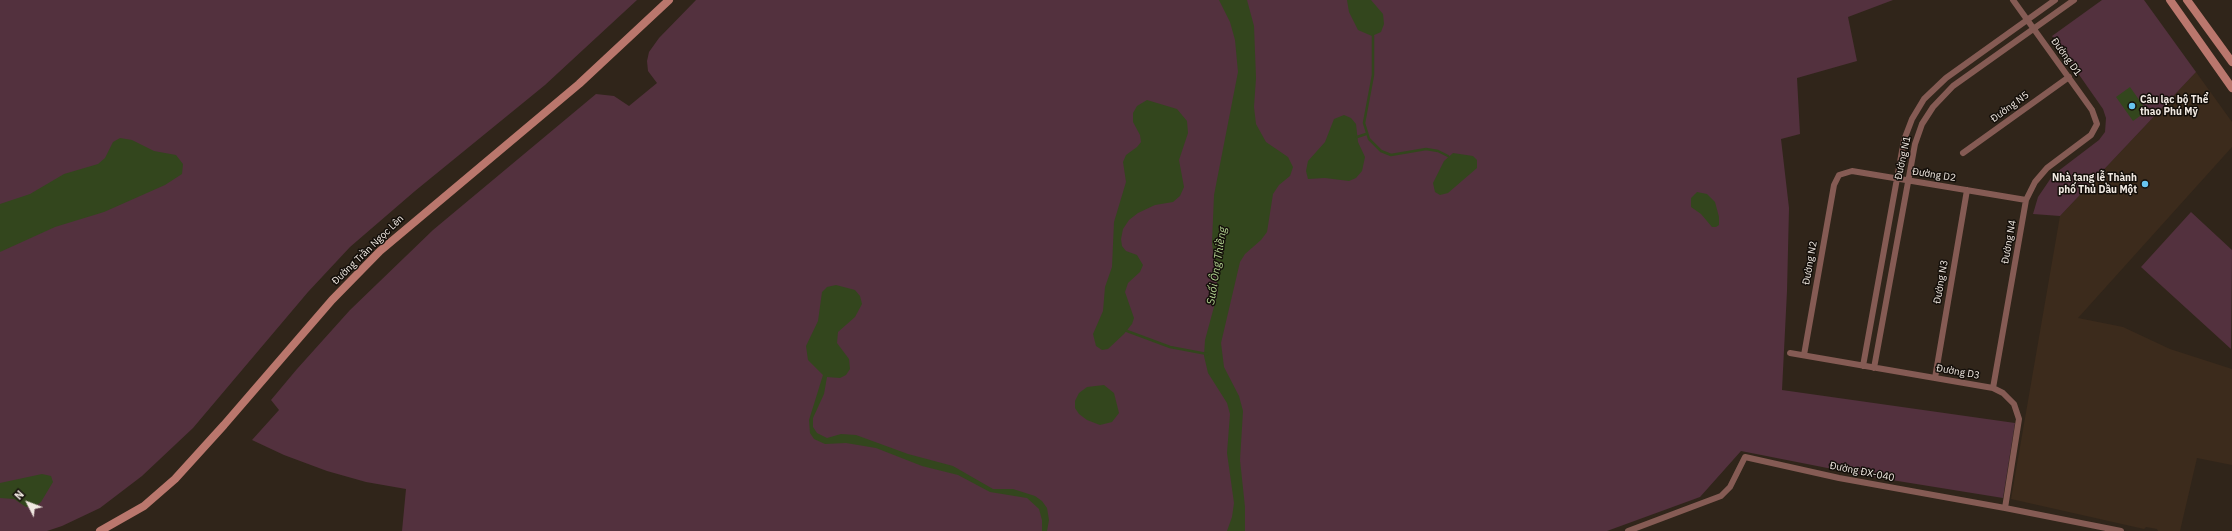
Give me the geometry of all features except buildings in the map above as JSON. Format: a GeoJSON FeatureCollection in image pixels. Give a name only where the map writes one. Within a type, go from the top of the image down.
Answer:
{"type":"FeatureCollection","features":[{"type":"Feature","properties":{"kind":"street","name":"Đường Trần Ngọc Lên"},"geometry":{"type":"LineString","coordinates":[[100,531],[144,506],[183,471],[332,300],[380,251],[411,223],[579,84],[669,0]]}},
{"type":"Feature","properties":{"kind":"street","name":"Đường D1"},"geometry":{"type":"LineString","coordinates":[[2013,0],[2094,113],[2096,127]]}},
{"type":"Feature","properties":{"kind":"street","name":"Đường N1"},"geometry":{"type":"LineString","coordinates":[[1863,366],[1907,129],[1924,100],[1946,78],[2055,0]]}},
{"type":"Feature","properties":{"kind":"street","name":"Đường N1"},"geometry":{"type":"LineString","coordinates":[[1874,368],[1918,133],[1936,103],[1953,86],[2074,0]]}},
{"type":"Feature","properties":{"kind":"street"},"geometry":{"type":"LineString","coordinates":[[2170,0],[2232,88]]}},
{"type":"Feature","properties":{"kind":"street"},"geometry":{"type":"LineString","coordinates":[[2188,0],[2232,62]]}},
{"type":"Feature","properties":{"kind":"street","name":"Đường N5"},"geometry":{"type":"LineString","coordinates":[[1963,153],[2069,77]]}},
{"type":"Feature","properties":{"kind":"street","name":"Đường N4"},"geometry":{"type":"LineString","coordinates":[[1993,388],[2026,200],[2035,182],[2047,168],[2087,138],[2096,127]]}},
{"type":"Feature","properties":{"kind":"street","name":"Đường D2"},"geometry":{"type":"LineString","coordinates":[[1839,175],[1852,171],[2026,200]]}},
{"type":"Feature","properties":{"kind":"street","name":"Đường N2"},"geometry":{"type":"LineString","coordinates":[[1804,355],[1834,185],[1839,175]]}},
{"type":"Feature","properties":{"kind":"street","name":"Đường N3"},"geometry":{"type":"LineString","coordinates":[[1934,378],[1967,190]]}},
{"type":"Feature","properties":{"kind":"street","name":"Đường D3"},"geometry":{"type":"LineString","coordinates":[[1790,353],[1993,388],[2003,393],[2011,400],[2019,416],[2005,508]]}},
{"type":"Feature","properties":{"kind":"street","name":"Đường ĐX-040"},"geometry":{"type":"LineString","coordinates":[[1628,531],[1721,496],[1730,487],[1745,457],[1839,478],[2121,531]]}},
{"type":"Feature","properties":{"kind":"shaded area"},"geometry":{"type":"Polygon","coordinates":[[[0,0],[637,0],[545,85],[415,191],[350,247],[308,292],[193,428],[142,476],[100,508],[62,526],[47,531],[0,531],[0,0]]]}},
{"type":"Feature","properties":{"kind":"shaded area"},"geometry":{"type":"Polygon","coordinates":[[[696,0],[1893,0],[1848,17],[1857,61],[1797,78],[1800,134],[1781,139],[1789,208],[1782,390],[2015,423],[2003,498],[1873,477],[1741,451],[1700,497],[1607,531],[402,531],[406,489],[366,482],[327,471],[284,455],[252,440],[279,410],[271,400],[297,369],[350,310],[433,230],[596,94],[614,96],[629,106],[657,83],[648,71],[647,61],[649,52],[659,38],[696,0]]]}},
{"type":"Feature","properties":{"kind":"shaded area","name":"Câu lạc bộ Thể thao Phú Mỹ"},"geometry":{"type":"Polygon","coordinates":[[[2102,0],[2144,0],[2196,72],[2060,216],[2033,214],[2038,197],[2053,175],[2099,140],[2105,132],[2106,118],[2103,109],[2052,36],[2102,0]]]}},
{"type":"Feature","properties":{"kind":"shaded area"},"geometry":{"type":"Polygon","coordinates":[[[2196,72],[2232,122],[2232,147],[2078,318],[2123,327],[2170,349],[2232,369],[2232,465],[2197,458],[2180,531],[2158,531],[2157,529],[2146,527],[2144,529],[2011,499],[2060,216],[2196,72]]]}},
{"type":"Feature","properties":{"kind":"shaded area"},"geometry":{"type":"Polygon","coordinates":[[[2191,212],[2232,250],[2231,349],[2141,267],[2191,212]]]}},
{"type":"Feature","properties":{"kind":"water","name":"Suối Ông Thiềng"},"geometry":{"type":"Polygon","coordinates":[[[1219,0],[1247,0],[1254,26],[1256,78],[1254,107],[1256,124],[1266,142],[1288,157],[1293,167],[1290,176],[1279,185],[1273,194],[1267,232],[1261,240],[1245,254],[1240,262],[1221,343],[1224,367],[1239,396],[1243,411],[1240,460],[1245,507],[1245,531],[1227,531],[1232,517],[1234,503],[1227,453],[1230,414],[1227,403],[1208,373],[1204,356],[1205,340],[1218,292],[1212,243],[1214,195],[1238,72],[1235,40],[1230,22],[1219,0]]]}},
{"type":"Feature","properties":{"kind":"water"},"geometry":{"type":"Polygon","coordinates":[[[1347,0],[1371,0],[1383,14],[1384,24],[1381,32],[1372,36],[1358,30],[1349,12],[1347,0]]]}},
{"type":"Feature","properties":{"kind":"water"},"geometry":{"type":"Polygon","coordinates":[[[2130,87],[2147,111],[2133,121],[2116,97],[2130,87]]]}},
{"type":"Feature","properties":{"kind":"water"},"geometry":{"type":"Polygon","coordinates":[[[1147,100],[1177,109],[1187,121],[1188,133],[1179,160],[1184,187],[1180,196],[1173,202],[1155,205],[1138,213],[1129,220],[1123,229],[1121,239],[1122,246],[1126,251],[1137,255],[1143,265],[1140,272],[1128,283],[1125,292],[1134,318],[1132,324],[1124,334],[1108,349],[1102,350],[1096,346],[1093,334],[1103,311],[1105,287],[1112,267],[1114,222],[1126,182],[1123,162],[1126,155],[1141,142],[1140,135],[1133,122],[1133,113],[1137,106],[1147,100]]]}},
{"type":"Feature","properties":{"kind":"water"},"geometry":{"type":"Polygon","coordinates":[[[1344,115],[1351,118],[1356,124],[1358,142],[1365,157],[1362,171],[1356,178],[1349,181],[1325,178],[1308,179],[1306,171],[1308,161],[1325,142],[1334,119],[1344,115]]]}},
{"type":"Feature","properties":{"kind":"water"},"geometry":{"type":"Polygon","coordinates":[[[120,138],[132,140],[154,151],[176,155],[183,164],[182,174],[165,185],[104,212],[55,227],[0,252],[0,204],[30,194],[64,174],[98,164],[105,158],[113,142],[120,138]]]}},
{"type":"Feature","properties":{"kind":"water"},"geometry":{"type":"Polygon","coordinates":[[[1453,153],[1473,156],[1477,160],[1477,168],[1448,193],[1440,195],[1435,192],[1433,183],[1444,161],[1453,153]]]}},
{"type":"Feature","properties":{"kind":"water"},"geometry":{"type":"Polygon","coordinates":[[[1697,192],[1707,194],[1715,202],[1719,217],[1719,225],[1716,227],[1712,227],[1701,214],[1691,207],[1691,198],[1697,192]]]}},
{"type":"Feature","properties":{"kind":"water"},"geometry":{"type":"Polygon","coordinates":[[[836,285],[855,290],[860,296],[862,304],[855,317],[838,332],[837,343],[849,359],[850,369],[846,375],[840,378],[827,377],[824,394],[813,418],[813,427],[817,433],[827,438],[841,434],[856,435],[908,454],[953,466],[993,489],[1013,489],[1035,496],[1042,501],[1047,508],[1049,520],[1047,531],[1042,531],[1042,520],[1039,509],[1027,498],[990,492],[958,475],[922,466],[876,448],[846,443],[825,444],[814,439],[810,433],[809,420],[823,375],[808,360],[806,346],[818,321],[822,292],[827,287],[836,285]]]}},
{"type":"Feature","properties":{"kind":"water"},"geometry":{"type":"Polygon","coordinates":[[[1104,385],[1114,393],[1119,413],[1112,422],[1100,425],[1087,420],[1079,414],[1075,408],[1075,401],[1079,393],[1087,387],[1104,385]]]}},
{"type":"Feature","properties":{"kind":"water"},"geometry":{"type":"Polygon","coordinates":[[[42,474],[51,476],[53,482],[41,502],[36,506],[26,507],[14,499],[0,498],[0,483],[42,474]]]}},
{"type":"Feature","properties":{"kind":"waterway"},"geometry":{"type":"LineString","coordinates":[[1373,36],[1373,75],[1364,123],[1369,139],[1381,151],[1391,155],[1426,149],[1438,151],[1448,156]]}},
{"type":"Feature","properties":{"kind":"waterway"},"geometry":{"type":"LineString","coordinates":[[1357,137],[1366,134]]}},
{"type":"Feature","properties":{"kind":"waterway"},"geometry":{"type":"LineString","coordinates":[[1127,331],[1170,347],[1207,354]]}},
{"type":"Feature","properties":{"kind":"place","name":"Câu lạc bộ Thể thao Phú Mỹ"},"geometry":{"type":"Point","coordinates":[2132,106]}},
{"type":"Feature","properties":{"kind":"place","name":"Nhà tang lễ Thành phố Thủ Dầu Một"},"geometry":{"type":"Point","coordinates":[2145,184]}}]}
